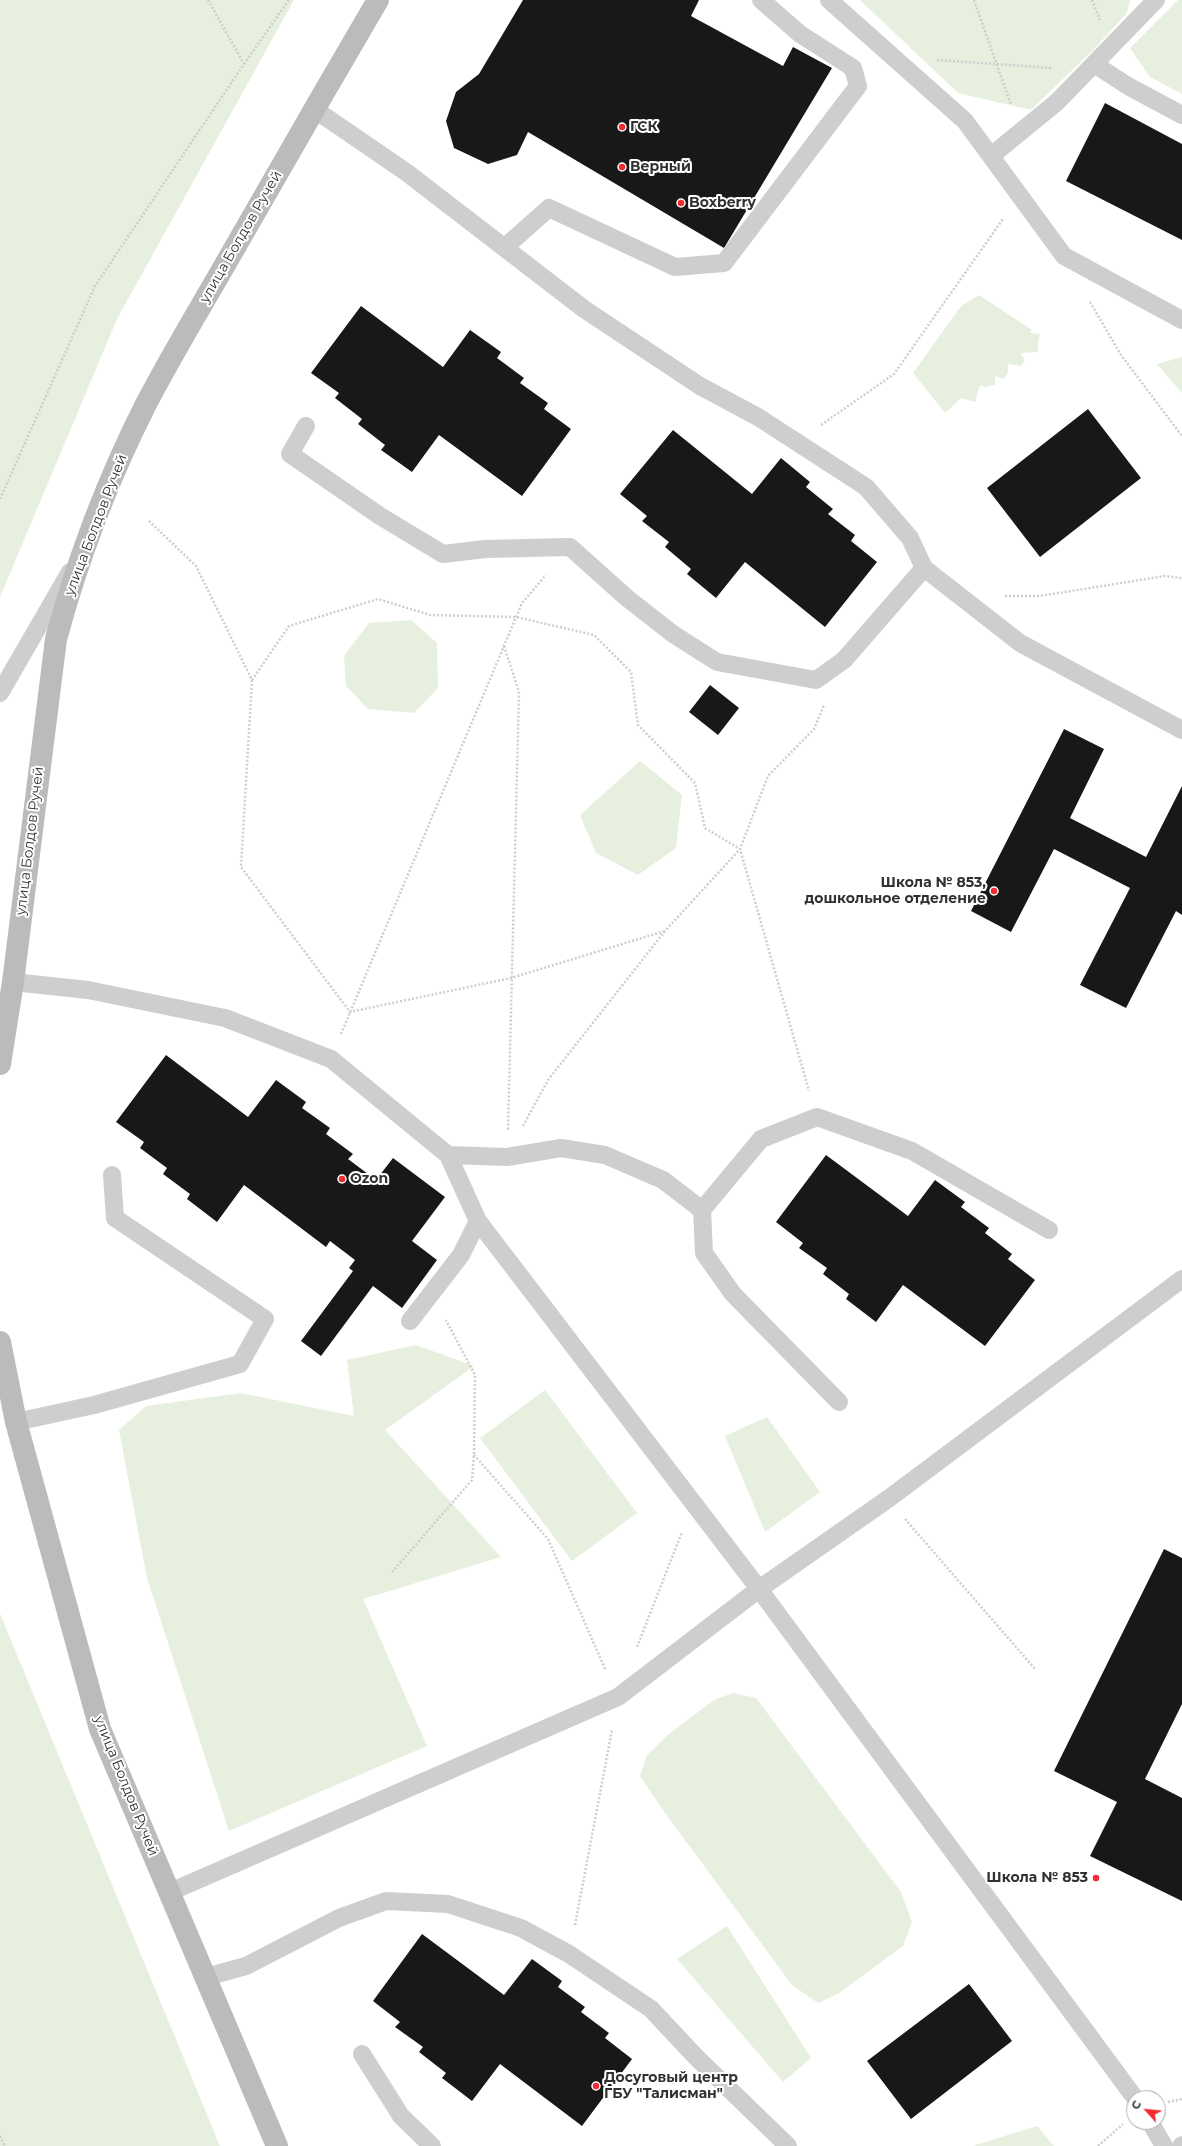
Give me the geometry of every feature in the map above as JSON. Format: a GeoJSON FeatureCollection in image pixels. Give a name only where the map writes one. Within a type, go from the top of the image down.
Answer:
{"type":"FeatureCollection","features":[{"type":"Feature","properties":{"kind":"street","name":"улица Болдов Ручей"},"geometry":{"type":"LineString","coordinates":[[0,1064],[13,982],[56,639],[69,592],[108,484],[146,403],[378,0]]}},
{"type":"Feature","properties":{"kind":"street","name":"улица Болдов Ручей"},"geometry":{"type":"LineString","coordinates":[[0,1342],[16,1422],[100,1729],[278,2146]]}},
{"type":"Feature","properties":{"kind":"lane"},"geometry":{"type":"LineString","coordinates":[[505,247],[549,208],[675,268],[724,263],[858,86],[853,68],[800,34],[761,0]]}},
{"type":"Feature","properties":{"kind":"lane"},"geometry":{"type":"LineString","coordinates":[[829,0],[965,121],[1064,256],[1182,320]]}},
{"type":"Feature","properties":{"kind":"lane"},"geometry":{"type":"LineString","coordinates":[[991,156],[1057,102],[1156,0]]}},
{"type":"Feature","properties":{"kind":"lane"},"geometry":{"type":"LineString","coordinates":[[1090,67],[1182,115]]}},
{"type":"Feature","properties":{"kind":"lane"},"geometry":{"type":"LineString","coordinates":[[314,109],[406,172],[584,309],[700,386],[758,417],[866,487],[910,538],[924,568],[1020,643],[1182,730]]}},
{"type":"Feature","properties":{"kind":"lane"},"geometry":{"type":"LineString","coordinates":[[306,426],[290,454],[380,516],[443,554],[485,549],[570,547],[627,598],[673,634],[717,662],[816,680],[844,660],[924,568]]}},
{"type":"Feature","properties":{"kind":"lane"},"geometry":{"type":"LineString","coordinates":[[0,693],[85,547]]}},
{"type":"Feature","properties":{"kind":"lane"},"geometry":{"type":"LineString","coordinates":[[13,982],[88,990],[225,1018],[331,1059],[448,1155],[478,1221],[759,1589],[1129,2090]]}},
{"type":"Feature","properties":{"kind":"lane"},"geometry":{"type":"LineString","coordinates":[[839,1402],[733,1294],[704,1253],[702,1210],[761,1139],[817,1117],[912,1151],[1049,1230]]}},
{"type":"Feature","properties":{"kind":"lane"},"geometry":{"type":"LineString","coordinates":[[448,1155],[507,1156],[561,1148],[605,1155],[663,1180],[702,1210]]}},
{"type":"Feature","properties":{"kind":"lane"},"geometry":{"type":"LineString","coordinates":[[16,1422],[94,1406],[240,1364],[264,1319],[115,1218],[112,1175]]}},
{"type":"Feature","properties":{"kind":"lane"},"geometry":{"type":"LineString","coordinates":[[410,1322],[461,1256],[478,1221]]}},
{"type":"Feature","properties":{"kind":"lane"},"geometry":{"type":"LineString","coordinates":[[170,1892],[618,1697],[759,1589],[888,1499],[1182,1279]]}},
{"type":"Feature","properties":{"kind":"lane"},"geometry":{"type":"LineString","coordinates":[[206,1977],[246,1966],[339,1918],[386,1901],[448,1904],[521,1928],[569,1954],[651,2010],[695,2056],[788,2146]]}},
{"type":"Feature","properties":{"kind":"lane"},"geometry":{"type":"LineString","coordinates":[[362,2054],[401,2116],[432,2146]]}},
{"type":"Feature","properties":{"kind":"lane"},"geometry":{"type":"LineString","coordinates":[[1155,2130],[1164,2146]]}},
{"type":"Feature","properties":{"kind":"path"},"geometry":{"type":"LineString","coordinates":[[208,0],[244,64]]}},
{"type":"Feature","properties":{"kind":"path"},"geometry":{"type":"LineString","coordinates":[[0,499],[95,286],[244,64],[289,0]]}},
{"type":"Feature","properties":{"kind":"path"},"geometry":{"type":"LineString","coordinates":[[974,0],[1020,132]]}},
{"type":"Feature","properties":{"kind":"path"},"geometry":{"type":"LineString","coordinates":[[894,57],[1090,67]]}},
{"type":"Feature","properties":{"kind":"path"},"geometry":{"type":"LineString","coordinates":[[796,442],[894,374],[1019,195]]}},
{"type":"Feature","properties":{"kind":"path"},"geometry":{"type":"LineString","coordinates":[[1087,296],[1121,355],[1182,436]]}},
{"type":"Feature","properties":{"kind":"path"},"geometry":{"type":"LineString","coordinates":[[149,521],[196,566],[252,680],[241,867],[350,1012]]}},
{"type":"Feature","properties":{"kind":"path"},"geometry":{"type":"LineString","coordinates":[[331,1059],[522,603],[570,547]]}},
{"type":"Feature","properties":{"kind":"path"},"geometry":{"type":"LineString","coordinates":[[1003,596],[1040,596],[1165,576],[1182,578]]}},
{"type":"Feature","properties":{"kind":"path"},"geometry":{"type":"LineString","coordinates":[[252,680],[290,626],[378,599],[430,615],[516,617],[594,635],[631,672],[638,725],[695,783],[705,828],[740,849],[817,1117]]}},
{"type":"Feature","properties":{"kind":"path"},"geometry":{"type":"LineString","coordinates":[[504,646],[519,692],[507,1156]]}},
{"type":"Feature","properties":{"kind":"path"},"geometry":{"type":"LineString","coordinates":[[507,1156],[548,1080],[665,931],[740,849],[768,776],[814,729],[826,702]]}},
{"type":"Feature","properties":{"kind":"path"},"geometry":{"type":"LineString","coordinates":[[350,1012],[511,978],[665,931]]}},
{"type":"Feature","properties":{"kind":"path"},"geometry":{"type":"LineString","coordinates":[[392,1572],[472,1480],[474,1455],[475,1375],[431,1294]]}},
{"type":"Feature","properties":{"kind":"path"},"geometry":{"type":"LineString","coordinates":[[474,1455],[548,1539],[618,1697]]}},
{"type":"Feature","properties":{"kind":"path"},"geometry":{"type":"LineString","coordinates":[[888,1499],[1035,1669]]}},
{"type":"Feature","properties":{"kind":"path"},"geometry":{"type":"LineString","coordinates":[[1098,2146],[1124,2123]]}},
{"type":"Feature","properties":{"kind":"path"},"geometry":{"type":"LineString","coordinates":[[0,2136],[4,2146]]}},
{"type":"Feature","properties":{"kind":"green space"},"geometry":{"type":"Polygon","coordinates":[[[0,0],[294,0],[117,319],[0,597],[0,0]]]}},
{"type":"Feature","properties":{"kind":"green space"},"geometry":{"type":"Polygon","coordinates":[[[860,0],[1130,0],[1127,13],[1093,50],[1031,110],[958,93],[860,0]]]}},
{"type":"Feature","properties":{"kind":"green space"},"geometry":{"type":"Polygon","coordinates":[[[1178,0],[1182,0],[1182,94],[1150,77],[1130,48],[1178,0]]]}},
{"type":"Feature","properties":{"kind":"green space"},"geometry":{"type":"Polygon","coordinates":[[[979,295],[1032,330],[1030,333],[1040,334],[1038,352],[1020,353],[1025,360],[1021,366],[1008,364],[1008,372],[1004,379],[995,376],[995,385],[985,387],[980,385],[975,402],[961,398],[945,413],[913,373],[961,306],[979,295]]]}},
{"type":"Feature","properties":{"kind":"green space"},"geometry":{"type":"Polygon","coordinates":[[[1182,357],[1182,393],[1157,364],[1182,357]]]}},
{"type":"Feature","properties":{"kind":"green space"},"geometry":{"type":"Polygon","coordinates":[[[411,620],[437,643],[438,688],[414,713],[368,709],[346,686],[344,656],[369,623],[411,620]]]}},
{"type":"Feature","properties":{"kind":"green space"},"geometry":{"type":"Polygon","coordinates":[[[640,761],[682,795],[676,848],[638,875],[596,853],[580,815],[640,761]]]}},
{"type":"Feature","properties":{"kind":"green space"},"geometry":{"type":"Polygon","coordinates":[[[416,1345],[474,1366],[385,1430],[501,1557],[363,1599],[427,1746],[229,1831],[147,1578],[119,1430],[146,1406],[241,1393],[354,1416],[347,1360],[416,1345]]]}},
{"type":"Feature","properties":{"kind":"green space"},"geometry":{"type":"Polygon","coordinates":[[[545,1390],[637,1513],[572,1561],[480,1438],[545,1390]]]}},
{"type":"Feature","properties":{"kind":"green space"},"geometry":{"type":"Polygon","coordinates":[[[767,1417],[820,1492],[765,1532],[725,1436],[767,1417]]]}},
{"type":"Feature","properties":{"kind":"green space"},"geometry":{"type":"Polygon","coordinates":[[[0,1613],[1,1616],[220,2146],[0,2146],[0,1613]]]}},
{"type":"Feature","properties":{"kind":"green space"},"geometry":{"type":"Polygon","coordinates":[[[733,1693],[756,1698],[901,1892],[912,1922],[903,1946],[839,1993],[818,2003],[792,1985],[665,1813],[640,1776],[647,1755],[669,1734],[714,1700],[733,1693]]]}},
{"type":"Feature","properties":{"kind":"green space"},"geometry":{"type":"Polygon","coordinates":[[[727,1926],[811,2058],[783,2082],[677,1959],[727,1926]]]}},
{"type":"Feature","properties":{"kind":"green space"},"geometry":{"type":"Polygon","coordinates":[[[1037,2126],[1054,2146],[972,2146],[1037,2126]]]}},
{"type":"Feature","properties":{"kind":"building","name":"ГСК"},"geometry":{"type":"Polygon","coordinates":[[[523,0],[699,0],[691,16],[783,66],[793,47],[832,68],[724,248],[528,132],[517,155],[488,164],[454,148],[446,121],[456,92],[479,74],[523,0]]]}},
{"type":"Feature","properties":{"kind":"building"},"geometry":{"type":"Polygon","coordinates":[[[1105,103],[1182,144],[1182,240],[1066,181],[1105,103]]]}},
{"type":"Feature","properties":{"kind":"building"},"geometry":{"type":"Polygon","coordinates":[[[361,306],[443,367],[470,330],[501,352],[497,358],[524,378],[520,383],[548,403],[544,409],[571,429],[522,496],[439,435],[412,472],[381,450],[385,445],[358,424],[362,419],[335,398],[339,393],[311,373],[361,306]]]}},
{"type":"Feature","properties":{"kind":"building"},"geometry":{"type":"Polygon","coordinates":[[[1088,409],[1141,478],[1040,557],[987,488],[1088,409]]]}},
{"type":"Feature","properties":{"kind":"building"},"geometry":{"type":"Polygon","coordinates":[[[673,430],[752,494],[781,458],[810,482],[806,487],[833,509],[828,514],[855,535],[851,541],[877,562],[825,627],[745,562],[716,598],[687,574],[691,569],[665,547],[669,542],[642,521],[647,516],[620,494],[673,430]]]}},
{"type":"Feature","properties":{"kind":"building"},"geometry":{"type":"Polygon","coordinates":[[[710,685],[739,708],[718,735],[689,712],[710,685]]]}},
{"type":"Feature","properties":{"kind":"building"},"geometry":{"type":"Polygon","coordinates":[[[1064,729],[1104,749],[1070,818],[1146,857],[1182,786],[1182,915],[1176,911],[1126,1008],[1080,985],[1130,888],[1054,849],[1011,932],[971,911],[1064,729]]]}},
{"type":"Feature","properties":{"kind":"building"},"geometry":{"type":"Polygon","coordinates":[[[166,1055],[248,1117],[276,1080],[306,1102],[302,1108],[330,1128],[326,1134],[353,1154],[348,1159],[376,1180],[393,1158],[445,1197],[412,1241],[437,1260],[402,1308],[373,1286],[321,1356],[301,1341],[353,1271],[349,1268],[355,1260],[330,1241],[326,1247],[244,1185],[217,1222],[187,1199],[190,1194],[163,1174],[167,1168],[140,1148],[144,1142],[116,1122],[166,1055]]]}},
{"type":"Feature","properties":{"kind":"building"},"geometry":{"type":"Polygon","coordinates":[[[826,1155],[908,1216],[935,1180],[965,1202],[961,1207],[989,1228],[985,1233],[1012,1254],[1008,1259],[1035,1280],[985,1346],[903,1285],[876,1322],[846,1299],[849,1294],[823,1274],[827,1268],[799,1248],[803,1243],[776,1222],[826,1155]]]}},
{"type":"Feature","properties":{"kind":"building"},"geometry":{"type":"Polygon","coordinates":[[[1164,1549],[1182,1558],[1182,1704],[1145,1779],[1182,1798],[1182,1901],[1090,1856],[1117,1802],[1054,1771],[1164,1549]]]}},
{"type":"Feature","properties":{"kind":"building"},"geometry":{"type":"Polygon","coordinates":[[[422,1934],[504,1995],[532,1959],[562,1981],[558,1987],[585,2007],[581,2012],[609,2033],[605,2038],[632,2059],[582,2126],[500,2064],[472,2101],[442,2078],[446,2073],[419,2052],[423,2047],[395,2027],[400,2022],[373,2001],[422,1934]]]}},
{"type":"Feature","properties":{"kind":"building"},"geometry":{"type":"Polygon","coordinates":[[[969,1984],[1012,2041],[911,2119],[867,2061],[969,1984]]]}},
{"type":"Feature","properties":{"kind":"place","name":"ГСК"},"geometry":{"type":"Point","coordinates":[622,127]}},
{"type":"Feature","properties":{"kind":"place","name":"Верный"},"geometry":{"type":"Point","coordinates":[622,167]}},
{"type":"Feature","properties":{"kind":"place","name":"Boxberry"},"geometry":{"type":"Point","coordinates":[681,203]}},
{"type":"Feature","properties":{"kind":"place","name":"Школа № 853, дошкольное отделение"},"geometry":{"type":"Point","coordinates":[994,891]}},
{"type":"Feature","properties":{"kind":"place","name":"Ozon"},"geometry":{"type":"Point","coordinates":[342,1179]}},
{"type":"Feature","properties":{"kind":"place","name":"Школа № 853"},"geometry":{"type":"Point","coordinates":[1096,1878]}},
{"type":"Feature","properties":{"kind":"place","name":"Досуговый центр ГБУ \"Талисман\""},"geometry":{"type":"Point","coordinates":[596,2086]}}]}
